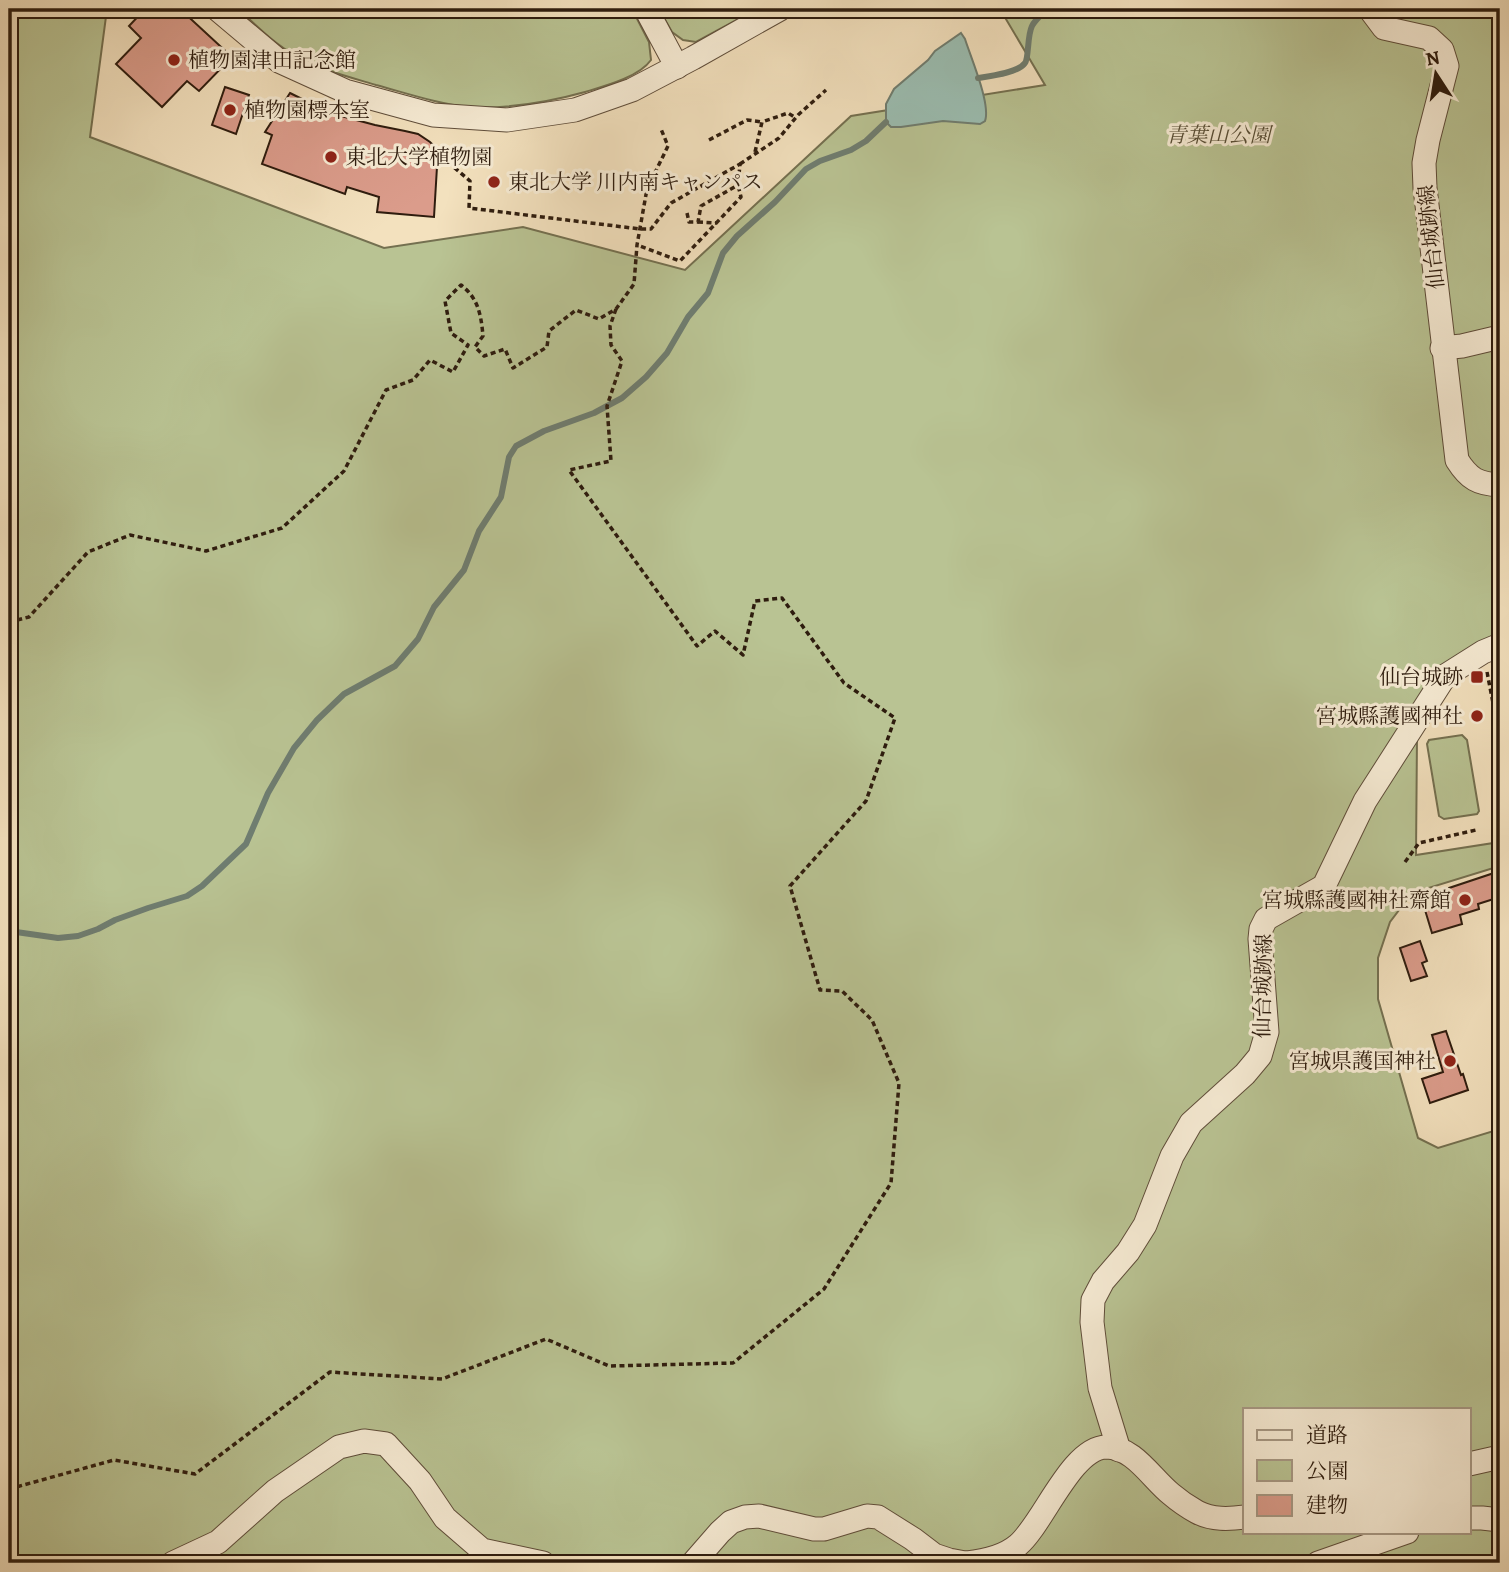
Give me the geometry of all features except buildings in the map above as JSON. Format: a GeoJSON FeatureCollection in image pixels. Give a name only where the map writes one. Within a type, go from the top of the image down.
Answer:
{"type":"FeatureCollection","features":[{"type":"Feature","properties":{"kind":"street"},"geometry":{"type":"LineString","coordinates":[[217,9],[279,61],[345,91],[433,115],[507,120],[575,110],[632,90],[779,9]]}},
{"type":"Feature","properties":{"kind":"street"},"geometry":{"type":"LineString","coordinates":[[646,9],[677,67]]}},
{"type":"Feature","properties":{"kind":"street","name":"仙台城跡線"},"geometry":{"type":"LineString","coordinates":[[1372,9],[1384,28],[1429,38],[1442,50],[1447,66],[1424,163],[1424,188],[1442,348],[1457,460],[1466,474],[1478,481],[1500,485]]}},
{"type":"Feature","properties":{"kind":"street"},"geometry":{"type":"LineString","coordinates":[[1442,348],[1500,337]]}},
{"type":"Feature","properties":{"kind":"street","name":"仙台城跡線"},"geometry":{"type":"LineString","coordinates":[[1119,1450],[1101,1388],[1092,1322],[1093,1300],[1102,1281],[1128,1252],[1145,1225],[1172,1156],[1191,1124],[1245,1074],[1260,1056],[1267,1032],[1261,929],[1266,919],[1324,886],[1365,801],[1445,676],[1491,649]]}},
{"type":"Feature","properties":{"kind":"street"},"geometry":{"type":"LineString","coordinates":[[173,1563],[218,1542],[275,1491],[339,1447],[364,1441],[386,1444],[420,1480],[445,1518],[482,1550],[543,1563]]}},
{"type":"Feature","properties":{"kind":"street"},"geometry":{"type":"LineString","coordinates":[[693,1563],[731,1522],[744,1517],[759,1516],[814,1529],[824,1529],[867,1516],[878,1517],[934,1555],[966,1563],[983,1561],[1002,1555],[1018,1545],[1079,1462],[1097,1449],[1107,1447],[1132,1456],[1170,1493],[1199,1513],[1223,1519],[1243,1517]]}},
{"type":"Feature","properties":{"kind":"street"},"geometry":{"type":"LineString","coordinates":[[1470,1464],[1500,1457]]}},
{"type":"Feature","properties":{"kind":"street"},"geometry":{"type":"LineString","coordinates":[[1470,1518],[1500,1520]]}},
{"type":"Feature","properties":{"kind":"street"},"geometry":{"type":"LineString","coordinates":[[1318,1563],[1401,1534]]}},
{"type":"Feature","properties":{"kind":"path"},"geometry":{"type":"LineString","coordinates":[[448,162],[470,181],[469,208],[651,229],[671,203],[740,164],[779,138],[826,90]]}},
{"type":"Feature","properties":{"kind":"path"},"geometry":{"type":"LineString","coordinates":[[709,139],[747,120],[762,122],[789,113],[796,118]]}},
{"type":"Feature","properties":{"kind":"path"},"geometry":{"type":"LineString","coordinates":[[754,155],[762,122]]}},
{"type":"Feature","properties":{"kind":"path"},"geometry":{"type":"LineString","coordinates":[[9,1489],[114,1460],[195,1474],[330,1371],[442,1379],[546,1339],[608,1366],[733,1363],[824,1289],[891,1182],[899,1083],[872,1020],[842,991],[820,990],[790,886],[866,801],[895,718],[844,683],[782,598],[755,601],[743,655],[715,631],[697,646],[569,470],[611,461],[607,406],[622,361],[611,345],[610,326],[616,309],[634,284],[637,245],[647,190],[668,146],[661,129]]}},
{"type":"Feature","properties":{"kind":"path"},"geometry":{"type":"LineString","coordinates":[[637,245],[680,261],[741,197],[738,185],[740,164]]}},
{"type":"Feature","properties":{"kind":"path"},"geometry":{"type":"LineString","coordinates":[[698,222],[701,206],[738,185]]}},
{"type":"Feature","properties":{"kind":"path"},"geometry":{"type":"LineString","coordinates":[[687,213],[689,222],[716,223]]}},
{"type":"Feature","properties":{"kind":"path"},"geometry":{"type":"LineString","coordinates":[[475,347],[483,336],[482,315],[471,293],[461,285],[445,301],[451,333],[475,347],[484,356],[505,349],[513,368],[547,347],[549,331],[576,310],[599,319],[616,309]]}},
{"type":"Feature","properties":{"kind":"path"},"geometry":{"type":"LineString","coordinates":[[9,622],[29,617],[88,552],[130,535],[206,551],[282,528],[344,471],[386,390],[413,380],[430,360],[453,372],[468,345]]}},
{"type":"Feature","properties":{"kind":"path"},"geometry":{"type":"LineString","coordinates":[[1491,649],[1500,739]]}},
{"type":"Feature","properties":{"kind":"path"},"geometry":{"type":"LineString","coordinates":[[1405,862],[1419,843],[1476,830]]}},
{"type":"Feature","properties":{"kind":"green space","name":"青葉山公園"},"geometry":{"type":"Polygon","coordinates":[[[9,9],[107,9],[90,137],[384,248],[523,227],[685,270],[851,116],[1045,85],[1000,9],[1500,9],[1500,635],[1447,681],[1417,737],[1416,855],[1500,842],[1500,866],[1412,893],[1390,922],[1378,958],[1378,999],[1418,1138],[1438,1148],[1500,1129],[1500,1563],[9,1563],[9,9]]]}},
{"type":"Feature","properties":{"kind":"green space"},"geometry":{"type":"Polygon","coordinates":[[[238,9],[632,9],[649,42],[651,60],[646,66],[621,80],[571,96],[513,106],[469,107],[422,98],[315,65],[280,46],[238,9]]]}},
{"type":"Feature","properties":{"kind":"green space"},"geometry":{"type":"Polygon","coordinates":[[[659,9],[757,9],[696,42],[683,40],[672,32],[659,9]]]}},
{"type":"Feature","properties":{"kind":"green space"},"geometry":{"type":"Polygon","coordinates":[[[1462,735],[1467,740],[1479,811],[1477,814],[1444,819],[1439,816],[1427,744],[1429,740],[1462,735]]]}},
{"type":"Feature","properties":{"kind":"water"},"geometry":{"type":"Polygon","coordinates":[[[961,33],[983,93],[985,121],[980,124],[943,121],[891,127],[886,122],[886,104],[894,89],[935,51],[961,33]]]}},
{"type":"Feature","properties":{"kind":"waterway"},"geometry":{"type":"LineString","coordinates":[[978,78],[1010,72],[1025,63],[1032,26],[1047,9]]}},
{"type":"Feature","properties":{"kind":"waterway"},"geometry":{"type":"LineString","coordinates":[[9,931],[58,938],[78,936],[115,920],[187,896],[202,886],[246,844],[268,793],[294,748],[317,720],[344,694],[395,666],[418,639],[434,607],[464,570],[479,531],[501,497],[509,457],[516,446],[544,431],[594,413],[622,398],[646,377],[667,353],[688,317],[708,293],[723,253],[737,236],[806,169],[851,150],[866,141],[886,122]]}},
{"type":"Feature","properties":{"kind":"place","name":"植物園津田記念館"},"geometry":{"type":"Point","coordinates":[174,60]}},
{"type":"Feature","properties":{"kind":"place","name":"植物園標本室"},"geometry":{"type":"Point","coordinates":[230,110]}},
{"type":"Feature","properties":{"kind":"place","name":"東北大学植物園"},"geometry":{"type":"Point","coordinates":[331,157]}},
{"type":"Feature","properties":{"kind":"place","name":"東北大学 川内南キャンパス"},"geometry":{"type":"Point","coordinates":[494,182]}},
{"type":"Feature","properties":{"kind":"place","name":"仙台城跡"},"geometry":{"type":"Point","coordinates":[1477,677]}},
{"type":"Feature","properties":{"kind":"place","name":"宮城縣護國神社"},"geometry":{"type":"Point","coordinates":[1477,716]}},
{"type":"Feature","properties":{"kind":"place","name":"宮城縣護國神社齋館"},"geometry":{"type":"Point","coordinates":[1465,900]}},
{"type":"Feature","properties":{"kind":"place","name":"宮城県護国神社"},"geometry":{"type":"Point","coordinates":[1450,1061]}}]}
